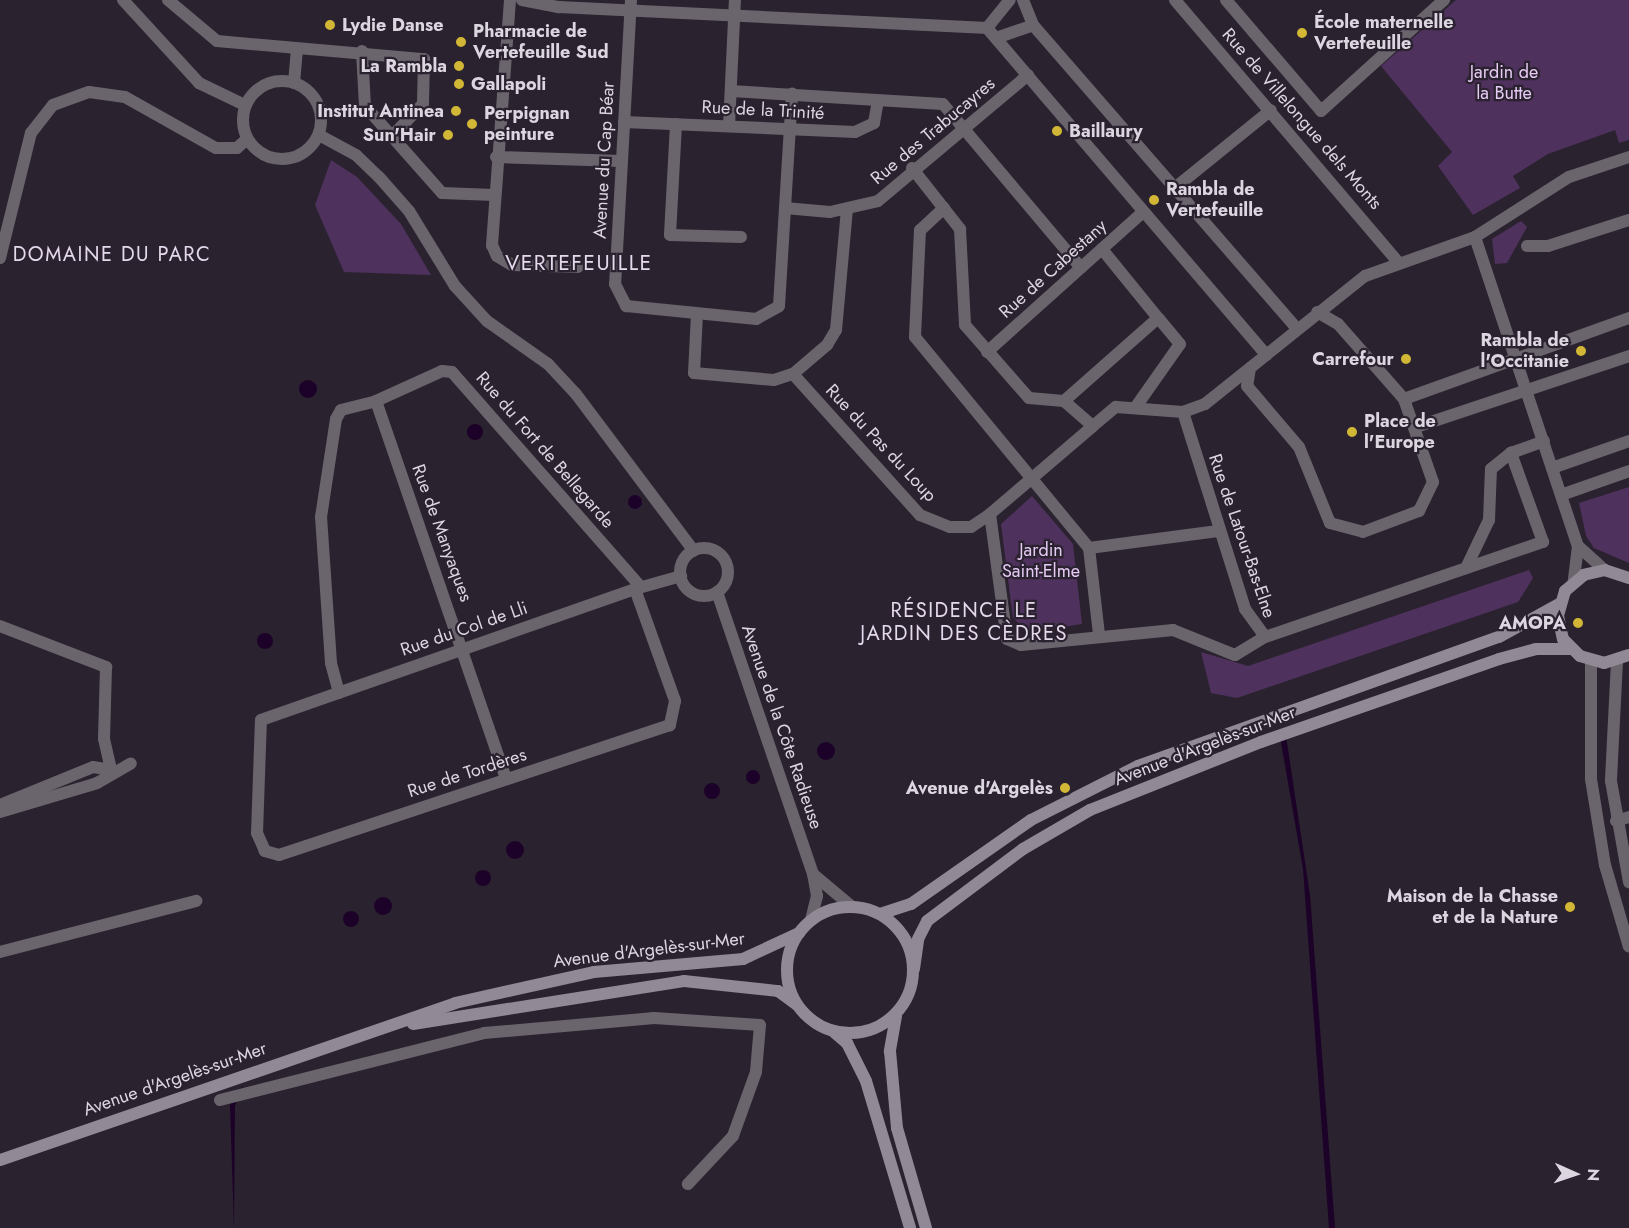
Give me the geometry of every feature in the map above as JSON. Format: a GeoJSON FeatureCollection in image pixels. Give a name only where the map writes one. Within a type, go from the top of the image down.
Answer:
{"type":"FeatureCollection","features":[{"type":"Feature","properties":{"kind":"main road"},"geometry":{"type":"LineString","coordinates":[[1629,578],[1605,570],[1574,581],[1559,604],[1559,628],[1571,649],[1592,661],[1617,661],[1629,656]]}},
{"type":"Feature","properties":{"kind":"main road","name":"Avenue d'Argelès-sur-Mer"},"geometry":{"type":"LineString","coordinates":[[880,914],[911,904],[1031,820],[1138,766],[1499,637],[1559,604]]}},
{"type":"Feature","properties":{"kind":"main road","name":"Avenue d'Argelès-sur-Mer"},"geometry":{"type":"LineString","coordinates":[[914,969],[918,939],[927,921],[1023,849],[1090,810],[1261,742],[1499,659],[1536,649],[1571,649]]}},
{"type":"Feature","properties":{"kind":"main road"},"geometry":{"type":"LineString","coordinates":[[910,1228],[857,1057],[834,1032],[797,1005],[787,968],[799,933],[811,920],[851,906],[880,914],[904,937],[914,969],[897,1013],[890,1051],[897,1128],[926,1228]]}},
{"type":"Feature","properties":{"kind":"main road","name":"Avenue d'Argelès-sur-Mer"},"geometry":{"type":"LineString","coordinates":[[0,1160],[455,1003],[538,983],[633,967],[743,959],[799,933]]}},
{"type":"Feature","properties":{"kind":"main road","name":"Avenue d'Argelès-sur-Mer"},"geometry":{"type":"LineString","coordinates":[[362,1035],[490,1008],[662,982],[778,991],[797,1005]]}},
{"type":"Feature","properties":{"kind":"main road"},"geometry":{"type":"LineString","coordinates":[[834,1032],[868,1031],[897,1013]]}},
{"type":"Feature","properties":{"kind":"street"},"geometry":{"type":"LineString","coordinates":[[123,0],[199,82],[245,105]]}},
{"type":"Feature","properties":{"kind":"street"},"geometry":{"type":"LineString","coordinates":[[168,0],[217,41],[362,51],[424,59],[423,104],[392,136]]}},
{"type":"Feature","properties":{"kind":"street"},"geometry":{"type":"LineString","coordinates":[[510,0],[496,158],[492,245],[497,256],[512,265],[578,267]]}},
{"type":"Feature","properties":{"kind":"street"},"geometry":{"type":"LineString","coordinates":[[522,0],[630,5],[734,15],[987,28],[1266,355]]}},
{"type":"Feature","properties":{"kind":"street"},"geometry":{"type":"LineString","coordinates":[[729,126],[735,0]]}},
{"type":"Feature","properties":{"kind":"street"},"geometry":{"type":"LineString","coordinates":[[987,28],[1010,0]]}},
{"type":"Feature","properties":{"kind":"street"},"geometry":{"type":"LineString","coordinates":[[1023,0],[1033,25],[1176,187],[1296,328]]}},
{"type":"Feature","properties":{"kind":"street","name":"Rue de Villelongue dels Monts"},"geometry":{"type":"LineString","coordinates":[[1175,0],[1399,263]]}},
{"type":"Feature","properties":{"kind":"street"},"geometry":{"type":"LineString","coordinates":[[1226,0],[1321,111],[1444,0]]}},
{"type":"Feature","properties":{"kind":"street","name":"Avenue du Cap Béar"},"geometry":{"type":"LineString","coordinates":[[630,5],[621,161],[619,300],[636,309],[756,319],[779,306],[792,93]]}},
{"type":"Feature","properties":{"kind":"street"},"geometry":{"type":"LineString","coordinates":[[996,38],[1033,25]]}},
{"type":"Feature","properties":{"kind":"street"},"geometry":{"type":"LineString","coordinates":[[294,83],[297,48]]}},
{"type":"Feature","properties":{"kind":"street"},"geometry":{"type":"LineString","coordinates":[[362,51],[361,96],[392,136],[442,192],[494,195]]}},
{"type":"Feature","properties":{"kind":"street","name":"Rue des Trabucayres"},"geometry":{"type":"LineString","coordinates":[[785,208],[847,210],[878,201],[912,168],[1028,75]]}},
{"type":"Feature","properties":{"kind":"street"},"geometry":{"type":"LineString","coordinates":[[270,83],[294,83],[318,106],[319,135],[312,147],[289,160],[262,155],[247,139],[245,105],[270,83]]}},
{"type":"Feature","properties":{"kind":"street","name":"Rue de la Trinité"},"geometry":{"type":"LineString","coordinates":[[731,91],[943,104],[1081,268]]}},
{"type":"Feature","properties":{"kind":"street"},"geometry":{"type":"LineString","coordinates":[[0,258],[31,133],[53,105],[89,92],[125,97],[216,148],[237,148],[247,139]]}},
{"type":"Feature","properties":{"kind":"street","name":"Rue de la Trinité"},"geometry":{"type":"LineString","coordinates":[[624,122],[855,132],[874,123],[878,100]]}},
{"type":"Feature","properties":{"kind":"street"},"geometry":{"type":"LineString","coordinates":[[1176,187],[1271,110]]}},
{"type":"Feature","properties":{"kind":"street"},"geometry":{"type":"LineString","coordinates":[[676,124],[670,235],[741,237]]}},
{"type":"Feature","properties":{"kind":"street"},"geometry":{"type":"LineString","coordinates":[[319,135],[356,155],[379,177],[479,313],[576,394],[694,550]]}},
{"type":"Feature","properties":{"kind":"street"},"geometry":{"type":"LineString","coordinates":[[1317,312],[1338,324],[1404,399],[1429,462],[1430,497],[1419,511],[1363,531],[1346,531],[1330,523],[1320,507],[1299,447],[1247,386],[1251,367],[1296,328],[1317,312],[1365,276],[1475,237],[1569,177],[1629,157]]}},
{"type":"Feature","properties":{"kind":"street"},"geometry":{"type":"LineString","coordinates":[[496,158],[621,161]]}},
{"type":"Feature","properties":{"kind":"street"},"geometry":{"type":"LineString","coordinates":[[912,168],[960,229],[965,325],[1029,398],[1064,401],[1093,426]]}},
{"type":"Feature","properties":{"kind":"street"},"geometry":{"type":"LineString","coordinates":[[944,208],[920,230],[915,337],[1089,548],[1099,635]]}},
{"type":"Feature","properties":{"kind":"street"},"geometry":{"type":"LineString","coordinates":[[697,314],[694,373],[774,380],[793,374],[827,345],[836,330],[847,210]]}},
{"type":"Feature","properties":{"kind":"street","name":"Rue de Cabestany"},"geometry":{"type":"LineString","coordinates":[[987,352],[1143,212]]}},
{"type":"Feature","properties":{"kind":"street"},"geometry":{"type":"LineString","coordinates":[[1527,246],[1548,246],[1629,220]]}},
{"type":"Feature","properties":{"kind":"street"},"geometry":{"type":"LineString","coordinates":[[1475,237],[1578,546],[1574,581]]}},
{"type":"Feature","properties":{"kind":"street"},"geometry":{"type":"LineString","coordinates":[[1102,249],[1180,344],[1135,408]]}},
{"type":"Feature","properties":{"kind":"street"},"geometry":{"type":"LineString","coordinates":[[1064,401],[1158,318]]}},
{"type":"Feature","properties":{"kind":"street"},"geometry":{"type":"LineString","coordinates":[[1404,399],[1629,318]]}},
{"type":"Feature","properties":{"kind":"street"},"geometry":{"type":"LineString","coordinates":[[1416,427],[1629,356]]}},
{"type":"Feature","properties":{"kind":"street","name":"Rue du Pas du Loup"},"geometry":{"type":"LineString","coordinates":[[793,374],[920,515],[950,527],[971,527],[1035,481],[1116,407],[1183,412],[1205,404],[1251,367]]}},
{"type":"Feature","properties":{"kind":"street","name":"Rue du Fort de Bellegarde"},"geometry":{"type":"LineString","coordinates":[[339,693],[331,663],[321,517],[336,418],[341,410],[376,401],[452,372],[638,588]]}},
{"type":"Feature","properties":{"kind":"street","name":"Rue de Manyaques"},"geometry":{"type":"LineString","coordinates":[[376,401],[464,648],[506,779]]}},
{"type":"Feature","properties":{"kind":"street","name":"Rue de Latour-Bas-Elne"},"geometry":{"type":"LineString","coordinates":[[1183,412],[1218,531],[1245,609],[1265,637],[1543,542],[1511,453]]}},
{"type":"Feature","properties":{"kind":"street"},"geometry":{"type":"LineString","coordinates":[[1466,568],[1489,520],[1491,469],[1511,453],[1544,441]]}},
{"type":"Feature","properties":{"kind":"street"},"geometry":{"type":"LineString","coordinates":[[1552,468],[1629,441]]}},
{"type":"Feature","properties":{"kind":"street"},"geometry":{"type":"LineString","coordinates":[[1562,495],[1629,471]]}},
{"type":"Feature","properties":{"kind":"street"},"geometry":{"type":"LineString","coordinates":[[990,514],[1007,639],[1020,645],[1099,635],[1173,630],[1235,655],[1265,637]]}},
{"type":"Feature","properties":{"kind":"street"},"geometry":{"type":"LineString","coordinates":[[1089,548],[1218,531]]}},
{"type":"Feature","properties":{"kind":"street"},"geometry":{"type":"LineString","coordinates":[[1578,546],[1605,570]]}},
{"type":"Feature","properties":{"kind":"street"},"geometry":{"type":"LineString","coordinates":[[694,550],[714,550],[725,560],[727,577],[717,592],[694,594],[681,576],[683,561],[694,550]]}},
{"type":"Feature","properties":{"kind":"street","name":"Rue du Col de Lli"},"geometry":{"type":"LineString","coordinates":[[261,720],[638,588],[681,576]]}},
{"type":"Feature","properties":{"kind":"street","name":"Rue de Tordères"},"geometry":{"type":"LineString","coordinates":[[261,720],[257,833],[265,851],[279,855],[670,725],[675,701],[638,588]]}},
{"type":"Feature","properties":{"kind":"street","name":"Avenue de la Côte Radieuse"},"geometry":{"type":"LineString","coordinates":[[717,592],[813,874],[817,896],[811,920]]}},
{"type":"Feature","properties":{"kind":"street"},"geometry":{"type":"LineString","coordinates":[[0,626],[106,667],[104,739],[111,770]]}},
{"type":"Feature","properties":{"kind":"street"},"geometry":{"type":"LineString","coordinates":[[1592,661],[1591,779],[1605,865],[1629,946]]}},
{"type":"Feature","properties":{"kind":"street"},"geometry":{"type":"LineString","coordinates":[[1617,661],[1611,781],[1616,821],[1629,882]]}},
{"type":"Feature","properties":{"kind":"street"},"geometry":{"type":"LineString","coordinates":[[0,812],[97,783],[111,770],[131,763]]}},
{"type":"Feature","properties":{"kind":"street"},"geometry":{"type":"LineString","coordinates":[[0,805],[93,767],[111,770]]}},
{"type":"Feature","properties":{"kind":"street"},"geometry":{"type":"LineString","coordinates":[[1616,821],[1629,817]]}},
{"type":"Feature","properties":{"kind":"street"},"geometry":{"type":"LineString","coordinates":[[813,874],[851,906]]}},
{"type":"Feature","properties":{"kind":"street"},"geometry":{"type":"LineString","coordinates":[[0,952],[196,901]]}},
{"type":"Feature","properties":{"kind":"street"},"geometry":{"type":"LineString","coordinates":[[220,1100],[484,1032],[654,1017],[760,1025],[756,1072],[734,1136],[688,1184]]}},
{"type":"Feature","properties":{"kind":"green space","name":"Jardin de la Butte"},"geometry":{"type":"Polygon","coordinates":[[[1456,0],[1629,0],[1629,140],[1619,143],[1615,130],[1548,154],[1513,176],[1520,188],[1473,215],[1438,166],[1452,152],[1381,66],[1456,0]]]}},
{"type":"Feature","properties":{"kind":"green space"},"geometry":{"type":"Polygon","coordinates":[[[331,160],[357,177],[401,224],[431,275],[344,272],[315,205],[331,160]]]}},
{"type":"Feature","properties":{"kind":"green space"},"geometry":{"type":"Polygon","coordinates":[[[1521,221],[1527,227],[1507,263],[1495,264],[1492,239],[1521,221]]]}},
{"type":"Feature","properties":{"kind":"green space"},"geometry":{"type":"Polygon","coordinates":[[[1629,487],[1629,563],[1594,548],[1586,536],[1579,503],[1629,487]]]}},
{"type":"Feature","properties":{"kind":"green space","name":"Jardin Saint-Elme"},"geometry":{"type":"Polygon","coordinates":[[[1032,496],[1073,544],[1082,624],[1029,632],[1013,618],[1001,524],[1032,496]]]}},
{"type":"Feature","properties":{"kind":"green space"},"geometry":{"type":"Polygon","coordinates":[[[1529,570],[1533,578],[1518,602],[1237,698],[1211,693],[1201,652],[1248,666],[1529,570]]]}},
{"type":"Feature","properties":{"kind":"shaded area"},"geometry":{"type":"Polygon","coordinates":[[[308,380],[314,383],[317,389],[314,395],[308,398],[302,395],[299,389],[302,383],[308,380]]]}},
{"type":"Feature","properties":{"kind":"shaded area"},"geometry":{"type":"Polygon","coordinates":[[[475,424],[481,426],[483,432],[481,438],[475,440],[469,438],[467,432],[469,426],[475,424]]]}},
{"type":"Feature","properties":{"kind":"shaded area"},"geometry":{"type":"Polygon","coordinates":[[[632,495],[638,495],[642,502],[638,509],[632,509],[628,505],[628,499],[632,495]]]}},
{"type":"Feature","properties":{"kind":"shaded area"},"geometry":{"type":"Polygon","coordinates":[[[265,633],[271,635],[273,641],[271,647],[265,649],[259,647],[257,641],[259,635],[265,633]]]}},
{"type":"Feature","properties":{"kind":"shaded area"},"geometry":{"type":"Polygon","coordinates":[[[1285,729],[1310,895],[1335,1228],[1329,1228],[1303,869],[1279,731],[1285,729]]]}},
{"type":"Feature","properties":{"kind":"shaded area"},"geometry":{"type":"Polygon","coordinates":[[[822,742],[830,742],[835,747],[833,758],[822,760],[817,755],[817,747],[822,742]]]}},
{"type":"Feature","properties":{"kind":"shaded area"},"geometry":{"type":"Polygon","coordinates":[[[750,770],[756,770],[760,777],[756,784],[750,784],[746,780],[746,774],[750,770]]]}},
{"type":"Feature","properties":{"kind":"shaded area"},"geometry":{"type":"Polygon","coordinates":[[[709,783],[715,783],[720,791],[718,797],[709,799],[704,794],[704,788],[709,783]]]}},
{"type":"Feature","properties":{"kind":"shaded area"},"geometry":{"type":"Polygon","coordinates":[[[515,841],[521,844],[524,850],[521,856],[515,859],[509,856],[506,850],[509,844],[515,841]]]}},
{"type":"Feature","properties":{"kind":"shaded area"},"geometry":{"type":"Polygon","coordinates":[[[483,870],[489,872],[491,878],[489,884],[483,886],[477,884],[475,878],[477,872],[483,870]]]}},
{"type":"Feature","properties":{"kind":"shaded area"},"geometry":{"type":"Polygon","coordinates":[[[383,897],[389,900],[392,906],[389,912],[383,915],[377,912],[374,906],[377,900],[383,897]]]}},
{"type":"Feature","properties":{"kind":"shaded area"},"geometry":{"type":"Polygon","coordinates":[[[348,911],[354,911],[359,919],[357,925],[348,927],[343,922],[343,916],[348,911]]]}},
{"type":"Feature","properties":{"kind":"shaded area"},"geometry":{"type":"Polygon","coordinates":[[[243,1085],[235,1106],[234,1228],[230,1105],[243,1085]]]}},
{"type":"Feature","properties":{"kind":"place","name":"Lydie Danse"},"geometry":{"type":"Point","coordinates":[330,25]}},
{"type":"Feature","properties":{"kind":"place","name":"École maternelle Vertefeuille"},"geometry":{"type":"Point","coordinates":[1302,33]}},
{"type":"Feature","properties":{"kind":"place","name":"Pharmacie de Vertefeuille Sud"},"geometry":{"type":"Point","coordinates":[461,42]}},
{"type":"Feature","properties":{"kind":"place","name":"La Rambla"},"geometry":{"type":"Point","coordinates":[459,66]}},
{"type":"Feature","properties":{"kind":"place","name":"Gallapoli"},"geometry":{"type":"Point","coordinates":[459,84]}},
{"type":"Feature","properties":{"kind":"place","name":"Institut Antinea"},"geometry":{"type":"Point","coordinates":[456,111]}},
{"type":"Feature","properties":{"kind":"place","name":"Perpignan peinture"},"geometry":{"type":"Point","coordinates":[472,124]}},
{"type":"Feature","properties":{"kind":"place","name":"Baillaury"},"geometry":{"type":"Point","coordinates":[1057,131]}},
{"type":"Feature","properties":{"kind":"place","name":"Sun'Hair"},"geometry":{"type":"Point","coordinates":[448,135]}},
{"type":"Feature","properties":{"kind":"place","name":"Rambla de Vertefeuille"},"geometry":{"type":"Point","coordinates":[1154,200]}},
{"type":"Feature","properties":{"kind":"place","name":"Rambla de l'Occitanie"},"geometry":{"type":"Point","coordinates":[1581,351]}},
{"type":"Feature","properties":{"kind":"place","name":"Carrefour"},"geometry":{"type":"Point","coordinates":[1406,359]}},
{"type":"Feature","properties":{"kind":"place","name":"Place de l'Europe"},"geometry":{"type":"Point","coordinates":[1352,432]}},
{"type":"Feature","properties":{"kind":"place","name":"AMOPA"},"geometry":{"type":"Point","coordinates":[1578,623]}},
{"type":"Feature","properties":{"kind":"place","name":"Avenue d'Argelès"},"geometry":{"type":"Point","coordinates":[1065,788]}},
{"type":"Feature","properties":{"kind":"place","name":"Maison de la Chasse et de la Nature"},"geometry":{"type":"Point","coordinates":[1570,907]}},
{"type":"Feature","properties":{"kind":"district","name":"DOMAINE DU PARC"},"geometry":{"type":"Point","coordinates":[112,254]}},
{"type":"Feature","properties":{"kind":"district","name":"VERTEFEUILLE"},"geometry":{"type":"Point","coordinates":[579,263]}},
{"type":"Feature","properties":{"kind":"district","name":"RÉSIDENCE LE JARDIN DES CÈDRES"},"geometry":{"type":"Point","coordinates":[964,622]}}]}
